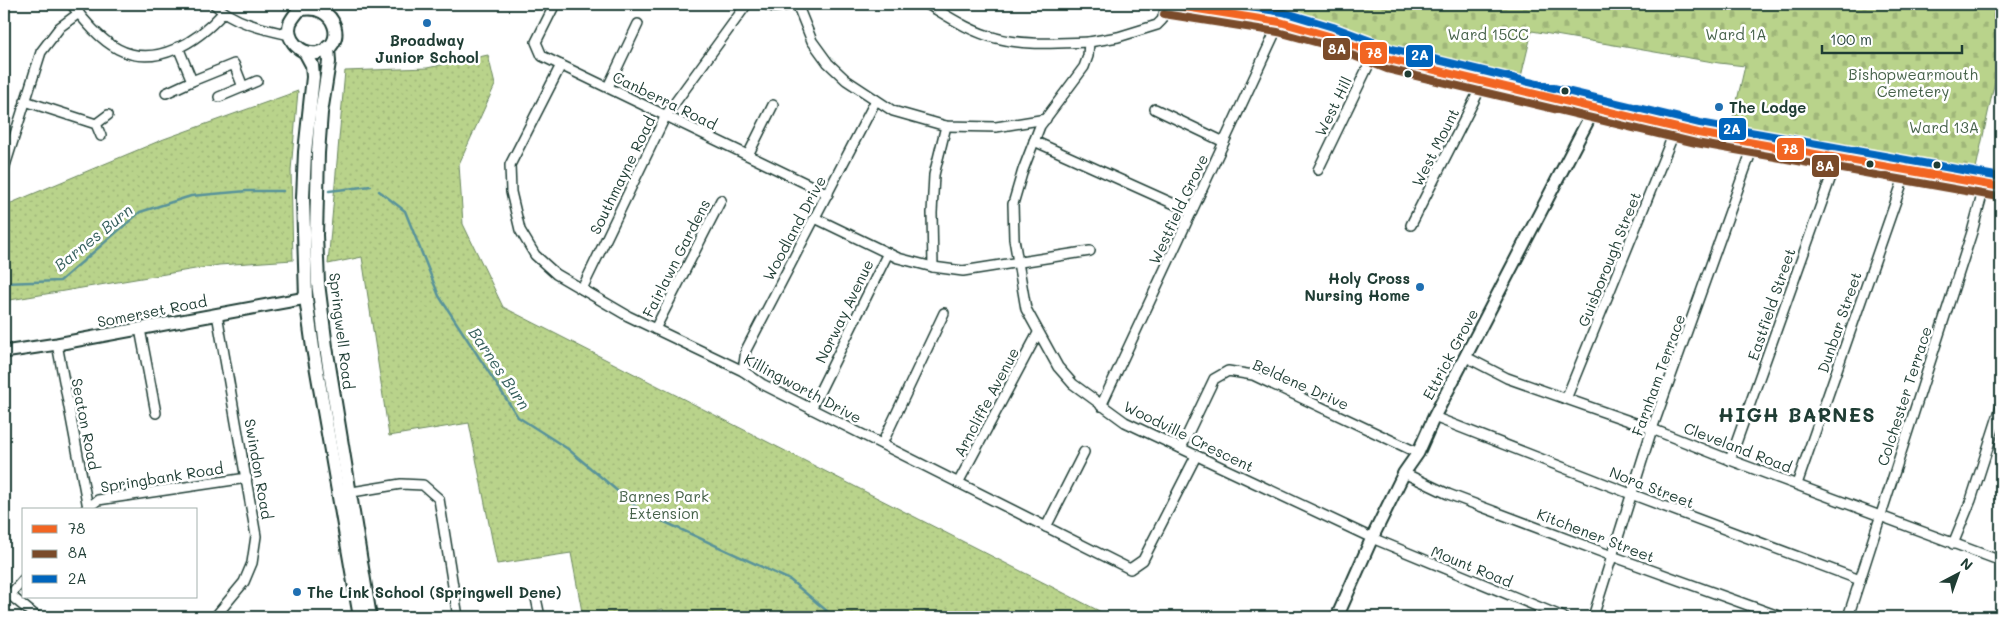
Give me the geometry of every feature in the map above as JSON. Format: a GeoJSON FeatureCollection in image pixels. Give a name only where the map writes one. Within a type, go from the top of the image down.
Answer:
{"type":"FeatureCollection","features":[{"type":"Feature","properties":{"kind":"main road"},"geometry":{"type":"LineString","coordinates":[[1166,4],[1280,22],[1322,34],[1374,54],[1676,128],[1754,144],[1907,169],[2001,187]]}},
{"type":"Feature","properties":{"kind":"main road","name":"Springwell Road"},"geometry":{"type":"LineString","coordinates":[[360,617],[344,494],[320,296],[316,235],[321,114],[329,62],[328,47],[336,33],[334,22],[326,8],[312,6],[301,7],[290,22],[290,35],[295,45],[305,52],[312,65],[313,77],[305,152],[303,198],[306,298],[344,494],[370,617]]}},
{"type":"Feature","properties":{"kind":"main road"},"geometry":{"type":"LineString","coordinates":[[305,52],[314,53],[328,47]]}},
{"type":"Feature","properties":{"kind":"main road"},"geometry":{"type":"LineString","coordinates":[[306,298],[320,296]]}},
{"type":"Feature","properties":{"kind":"street"},"geometry":{"type":"LineString","coordinates":[[71,4],[100,36],[118,49],[140,55],[158,55],[178,47],[210,28],[223,13]]}},
{"type":"Feature","properties":{"kind":"street"},"geometry":{"type":"LineString","coordinates":[[214,4],[223,13],[256,27],[290,35]]}},
{"type":"Feature","properties":{"kind":"street","name":"Canberra Road"},"geometry":{"type":"LineString","coordinates":[[555,4],[536,42],[542,56],[828,194]]}},
{"type":"Feature","properties":{"kind":"street","name":"Southmayne Road"},"geometry":{"type":"LineString","coordinates":[[582,289],[666,115],[747,4]]}},
{"type":"Feature","properties":{"kind":"street"},"geometry":{"type":"LineString","coordinates":[[764,4],[774,6],[797,4],[812,42],[828,63],[846,80],[893,111],[946,126],[996,127],[1046,119]]}},
{"type":"Feature","properties":{"kind":"street"},"geometry":{"type":"LineString","coordinates":[[927,4],[960,24],[998,39],[1054,43],[1089,42],[1118,37],[1157,25],[1162,20],[1166,4]]}},
{"type":"Feature","properties":{"kind":"street"},"geometry":{"type":"LineString","coordinates":[[4,169],[41,52],[60,27],[79,13]]}},
{"type":"Feature","properties":{"kind":"street","name":"Westfield Grove"},"geometry":{"type":"LineString","coordinates":[[1101,406],[1280,22]]}},
{"type":"Feature","properties":{"kind":"street"},"geometry":{"type":"LineString","coordinates":[[608,87],[638,24]]}},
{"type":"Feature","properties":{"kind":"street","name":"Woodville Crescent"},"geometry":{"type":"LineString","coordinates":[[1089,42],[1086,63],[1040,126],[1023,170],[1013,204],[1014,239],[1026,309],[1038,333],[1058,367],[1073,384],[1125,422],[1372,538]]}},
{"type":"Feature","properties":{"kind":"street"},"geometry":{"type":"LineString","coordinates":[[178,47],[192,81]]}},
{"type":"Feature","properties":{"kind":"street","name":"West Hill"},"geometry":{"type":"LineString","coordinates":[[1318,170],[1374,54]]}},
{"type":"Feature","properties":{"kind":"street"},"geometry":{"type":"LineString","coordinates":[[166,92],[234,64],[243,87]]}},
{"type":"Feature","properties":{"kind":"street","name":"Killingworth Drive"},"geometry":{"type":"LineString","coordinates":[[561,64],[510,166],[511,192],[520,230],[534,255],[556,274],[628,316],[743,371],[762,384],[1130,569],[1143,560],[1196,456]]}},
{"type":"Feature","properties":{"kind":"street"},"geometry":{"type":"LineString","coordinates":[[220,97],[257,81]]}},
{"type":"Feature","properties":{"kind":"street","name":"West Mount"},"geometry":{"type":"LineString","coordinates":[[1411,225],[1484,81]]}},
{"type":"Feature","properties":{"kind":"street","name":"Woodland Drive"},"geometry":{"type":"LineString","coordinates":[[743,371],[746,350],[876,100]]}},
{"type":"Feature","properties":{"kind":"street"},"geometry":{"type":"LineString","coordinates":[[25,101],[96,124],[101,136]]}},
{"type":"Feature","properties":{"kind":"street"},"geometry":{"type":"LineString","coordinates":[[748,155],[773,105]]}},
{"type":"Feature","properties":{"kind":"street","name":"Ettrick Grove"},"geometry":{"type":"LineString","coordinates":[[1337,617],[1372,538],[1404,473],[1418,453],[1434,417],[1595,107]]}},
{"type":"Feature","properties":{"kind":"street"},"geometry":{"type":"LineString","coordinates":[[1155,109],[1224,142]]}},
{"type":"Feature","properties":{"kind":"street"},"geometry":{"type":"LineString","coordinates":[[96,124],[108,116]]}},
{"type":"Feature","properties":{"kind":"street"},"geometry":{"type":"LineString","coordinates":[[933,267],[932,213],[934,175],[946,126]]}},
{"type":"Feature","properties":{"kind":"street","name":"Guisborough Street"},"geometry":{"type":"LineString","coordinates":[[1566,399],[1676,128]]}},
{"type":"Feature","properties":{"kind":"street"},"geometry":{"type":"LineString","coordinates":[[1034,141],[1192,212]]}},
{"type":"Feature","properties":{"kind":"street","name":"Farnham Terrace"},"geometry":{"type":"LineString","coordinates":[[1593,617],[1652,429],[1754,144]]}},
{"type":"Feature","properties":{"kind":"street","name":"Eastfield Street"},"geometry":{"type":"LineString","coordinates":[[1730,460],[1838,157]]}},
{"type":"Feature","properties":{"kind":"street","name":"Dunbar Street"},"geometry":{"type":"LineString","coordinates":[[1797,484],[1907,169]]}},
{"type":"Feature","properties":{"kind":"street","name":"Colchester Terrace"},"geometry":{"type":"LineString","coordinates":[[1851,617],[1860,580],[1972,232],[1985,184]]}},
{"type":"Feature","properties":{"kind":"street","name":"Fairlawn Gardens"},"geometry":{"type":"LineString","coordinates":[[655,329],[721,200]]}},
{"type":"Feature","properties":{"kind":"street"},"geometry":{"type":"LineString","coordinates":[[815,218],[898,258],[933,267],[963,271],[1090,251]]}},
{"type":"Feature","properties":{"kind":"street","name":"Norway Avenue"},"geometry":{"type":"LineString","coordinates":[[811,409],[888,253]]}},
{"type":"Feature","properties":{"kind":"street","name":"Somerset Road"},"geometry":{"type":"LineString","coordinates":[[4,352],[306,298]]}},
{"type":"Feature","properties":{"kind":"street"},"geometry":{"type":"LineString","coordinates":[[882,444],[944,313]]}},
{"type":"Feature","properties":{"kind":"street","name":"Swindon Road"},"geometry":{"type":"LineString","coordinates":[[215,617],[244,582],[252,563],[256,536],[217,314]]}},
{"type":"Feature","properties":{"kind":"street"},"geometry":{"type":"LineString","coordinates":[[140,329],[156,413]]}},
{"type":"Feature","properties":{"kind":"street","name":"Arncliffe Avenue"},"geometry":{"type":"LineString","coordinates":[[958,483],[1038,333]]}},
{"type":"Feature","properties":{"kind":"street","name":"Seaton Road"},"geometry":{"type":"LineString","coordinates":[[57,344],[86,508]]}},
{"type":"Feature","properties":{"kind":"street","name":"Cleveland Road"},"geometry":{"type":"LineString","coordinates":[[1466,357],[1507,378],[1652,429],[2001,561]]}},
{"type":"Feature","properties":{"kind":"street","name":"Beldene Drive"},"geometry":{"type":"LineString","coordinates":[[1182,448],[1214,379],[1228,371],[1253,375],[1418,453]]}},
{"type":"Feature","properties":{"kind":"street"},"geometry":{"type":"LineString","coordinates":[[1953,544],[1971,500],[2001,407]]}},
{"type":"Feature","properties":{"kind":"street","name":"Nora Street"},"geometry":{"type":"LineString","coordinates":[[1434,417],[1631,494],[1860,580]]}},
{"type":"Feature","properties":{"kind":"street"},"geometry":{"type":"LineString","coordinates":[[1046,527],[1084,452]]}},
{"type":"Feature","properties":{"kind":"street","name":"Kitchener Street"},"geometry":{"type":"LineString","coordinates":[[1404,473],[1448,494],[1781,617]]}},
{"type":"Feature","properties":{"kind":"street","name":"Springbank Road"},"geometry":{"type":"LineString","coordinates":[[87,508],[98,500],[247,478]]}},
{"type":"Feature","properties":{"kind":"street"},"geometry":{"type":"LineString","coordinates":[[344,494],[401,484],[423,485],[439,499],[458,617]]}},
{"type":"Feature","properties":{"kind":"street","name":"Mount Road"},"geometry":{"type":"LineString","coordinates":[[1372,538],[1563,617]]}},
{"type":"Feature","properties":{"kind":"street"},"geometry":{"type":"LineString","coordinates":[[22,581],[7,593],[37,617]]}},
{"type":"Feature","properties":{"kind":"street"},"geometry":{"type":"LineString","coordinates":[[536,598],[540,617]]}},
{"type":"Feature","properties":{"kind":"green space","name":"Bishopwearmouth Cemetery"},"geometry":{"type":"Polygon","coordinates":[[[1252,4],[2001,4],[2001,53],[1975,173],[1730,131],[1745,66],[1532,31],[1520,81],[1400,55],[1315,21],[1252,4]]]}},
{"type":"Feature","properties":{"kind":"green space","name":"Barnes Park Extension"},"geometry":{"type":"Polygon","coordinates":[[[488,55],[495,85],[459,164],[463,224],[503,307],[1111,617],[665,617],[663,609],[620,617],[583,617],[571,553],[497,564],[469,423],[389,436],[362,257],[328,264],[345,71],[427,68],[488,55]]]}},
{"type":"Feature","properties":{"kind":"green space"},"geometry":{"type":"Polygon","coordinates":[[[298,91],[291,170],[293,260],[219,265],[4,301],[4,206],[164,139],[298,91]]]}},
{"type":"Feature","properties":{"kind":"waterway"},"geometry":{"type":"LineString","coordinates":[[329,191],[371,186]]}},
{"type":"Feature","properties":{"kind":"waterway","name":"Barnes Burn"},"geometry":{"type":"LineString","coordinates":[[4,283],[60,281],[140,212],[191,196],[247,191],[283,191]]}},
{"type":"Feature","properties":{"kind":"waterway","name":"Barnes Burn"},"geometry":{"type":"LineString","coordinates":[[379,191],[405,211],[439,296],[518,417],[568,449],[641,511],[790,580],[834,617]]}},
{"type":"Feature","properties":{"kind":"transit line","name":"78"},"geometry":{"type":"LineString","coordinates":[[1166,4],[1280,22],[1329,36],[1389,59],[1698,133],[2001,187]]}},
{"type":"Feature","properties":{"kind":"transit line","name":"2A"},"geometry":{"type":"LineString","coordinates":[[1229,4],[1283,12],[1333,27],[1392,49],[1700,123],[2001,177]]}},
{"type":"Feature","properties":{"kind":"transit line","name":"8A"},"geometry":{"type":"LineString","coordinates":[[1164,14],[1278,32],[1326,45],[1387,69],[1696,143],[1999,197]]}},
{"type":"Feature","properties":{"kind":"place","name":"Broadway Junior School"},"geometry":{"type":"Point","coordinates":[427,23]}},
{"type":"Feature","properties":{"kind":"place","name":"The Lodge"},"geometry":{"type":"Point","coordinates":[1719,107]}},
{"type":"Feature","properties":{"kind":"place","name":"Holy Cross Nursing Home"},"geometry":{"type":"Point","coordinates":[1420,287]}},
{"type":"Feature","properties":{"kind":"place","name":"The Link School (Springwell Dene)"},"geometry":{"type":"Point","coordinates":[297,592]}},
{"type":"Feature","properties":{"kind":"district","name":"HIGH BARNES"},"geometry":{"type":"Point","coordinates":[1797,414]}},
{"type":"Feature","properties":{"kind":"park label","name":"Ward 15CC"},"geometry":{"type":"Point","coordinates":[1488,34]}},
{"type":"Feature","properties":{"kind":"park label","name":"Ward 1A"},"geometry":{"type":"Point","coordinates":[1736,34]}},
{"type":"Feature","properties":{"kind":"park label","name":"Ward 13A"},"geometry":{"type":"Point","coordinates":[1944,127]}}]}
